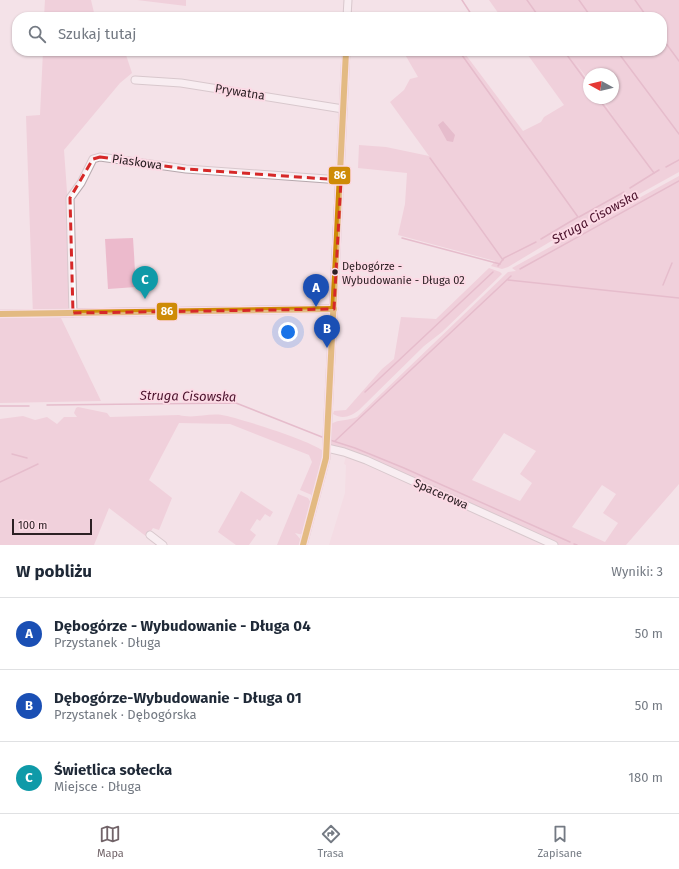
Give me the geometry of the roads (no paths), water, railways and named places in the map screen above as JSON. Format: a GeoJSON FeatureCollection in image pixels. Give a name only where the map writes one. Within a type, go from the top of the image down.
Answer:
{"type":"FeatureCollection","features":[{"type":"Feature","properties":{"kind":"street"},"geometry":{"type":"LineString","coordinates":[[347,12],[348,0]]}},
{"type":"Feature","properties":{"kind":"street"},"geometry":{"type":"LineString","coordinates":[[303,545],[324,470],[327,448],[346,56]]}},
{"type":"Feature","properties":{"kind":"street","name":"Prywatna"},"geometry":{"type":"LineString","coordinates":[[135,80],[181,83],[343,109]]}},
{"type":"Feature","properties":{"kind":"street","name":"Piaskowa"},"geometry":{"type":"LineString","coordinates":[[73,313],[70,198],[81,183],[93,159],[100,157],[186,169],[340,180]]}},
{"type":"Feature","properties":{"kind":"street"},"geometry":{"type":"LineString","coordinates":[[0,314],[334,309]]}},
{"type":"Feature","properties":{"kind":"street","name":"Spacerowa"},"geometry":{"type":"LineString","coordinates":[[327,448],[366,460],[554,545]]}},
{"type":"Feature","properties":{"kind":"street"},"geometry":{"type":"LineString","coordinates":[[150,535],[163,545]]}},
{"type":"Feature","properties":{"kind":"waterway"},"geometry":{"type":"LineString","coordinates":[[462,0],[470,12]]}},
{"type":"Feature","properties":{"kind":"waterway"},"geometry":{"type":"LineString","coordinates":[[527,0],[535,12]]}},
{"type":"Feature","properties":{"kind":"waterway"},"geometry":{"type":"LineString","coordinates":[[579,0],[587,12]]}},
{"type":"Feature","properties":{"kind":"waterway"},"geometry":{"type":"LineString","coordinates":[[635,0],[643,12]]}},
{"type":"Feature","properties":{"kind":"waterway"},"geometry":{"type":"LineString","coordinates":[[667,45],[679,61]]}},
{"type":"Feature","properties":{"kind":"waterway"},"geometry":{"type":"LineString","coordinates":[[463,56],[578,217],[541,239]]}},
{"type":"Feature","properties":{"kind":"waterway"},"geometry":{"type":"LineString","coordinates":[[568,56],[583,77]]}},
{"type":"Feature","properties":{"kind":"waterway"},"geometry":{"type":"LineString","coordinates":[[621,56],[679,134]]}},
{"type":"Feature","properties":{"kind":"waterway"},"geometry":{"type":"LineString","coordinates":[[602,104],[654,173],[659,170]]}},
{"type":"Feature","properties":{"kind":"waterway"},"geometry":{"type":"LineString","coordinates":[[430,158],[503,260]]}},
{"type":"Feature","properties":{"kind":"waterway"},"geometry":{"type":"LineString","coordinates":[[666,167],[679,160]]}},
{"type":"Feature","properties":{"kind":"waterway"},"geometry":{"type":"LineString","coordinates":[[630,188],[654,173]]}},
{"type":"Feature","properties":{"kind":"waterway","name":"Struga Cisowska"},"geometry":{"type":"LineString","coordinates":[[520,269],[679,181]]}},
{"type":"Feature","properties":{"kind":"waterway"},"geometry":{"type":"LineString","coordinates":[[579,217],[624,192]]}},
{"type":"Feature","properties":{"kind":"waterway"},"geometry":{"type":"LineString","coordinates":[[402,238],[500,264]]}},
{"type":"Feature","properties":{"kind":"waterway"},"geometry":{"type":"LineString","coordinates":[[498,266],[504,258],[536,242]]}},
{"type":"Feature","properties":{"kind":"waterway"},"geometry":{"type":"LineString","coordinates":[[663,285],[672,263]]}},
{"type":"Feature","properties":{"kind":"waterway"},"geometry":{"type":"LineString","coordinates":[[365,392],[493,272]]}},
{"type":"Feature","properties":{"kind":"waterway","name":"Struga Cisowska"},"geometry":{"type":"LineString","coordinates":[[335,441],[511,276]]}},
{"type":"Feature","properties":{"kind":"waterway"},"geometry":{"type":"LineString","coordinates":[[508,280],[679,298]]}},
{"type":"Feature","properties":{"kind":"waterway","name":"Struga Cisowska"},"geometry":{"type":"LineString","coordinates":[[47,405],[236,403],[322,437]]}},
{"type":"Feature","properties":{"kind":"waterway","name":"Struga Cisowska"},"geometry":{"type":"LineString","coordinates":[[0,406],[29,406]]}},
{"type":"Feature","properties":{"kind":"waterway"},"geometry":{"type":"LineString","coordinates":[[330,440],[355,448],[404,468],[570,542]]}},
{"type":"Feature","properties":{"kind":"waterway"},"geometry":{"type":"LineString","coordinates":[[12,454],[27,458]]}},
{"type":"Feature","properties":{"kind":"waterway"},"geometry":{"type":"LineString","coordinates":[[0,482],[38,464]]}},
{"type":"Feature","properties":{"kind":"place","name":"Dębogórze - Wybudowanie - Długa 02"},"geometry":{"type":"Point","coordinates":[335,272]}},
{"type":"Feature","properties":{"kind":"place","name":"Świetlica sołecka"},"geometry":{"type":"Point","coordinates":[145,299]}},
{"type":"Feature","properties":{"kind":"place","name":"Dębogórze - Wybudowanie - Długa 04"},"geometry":{"type":"Point","coordinates":[316,307]}},
{"type":"Feature","properties":{"kind":"place","name":"Dębogórze-Wybudowanie - Długa 01"},"geometry":{"type":"Point","coordinates":[327,348]}}]}
